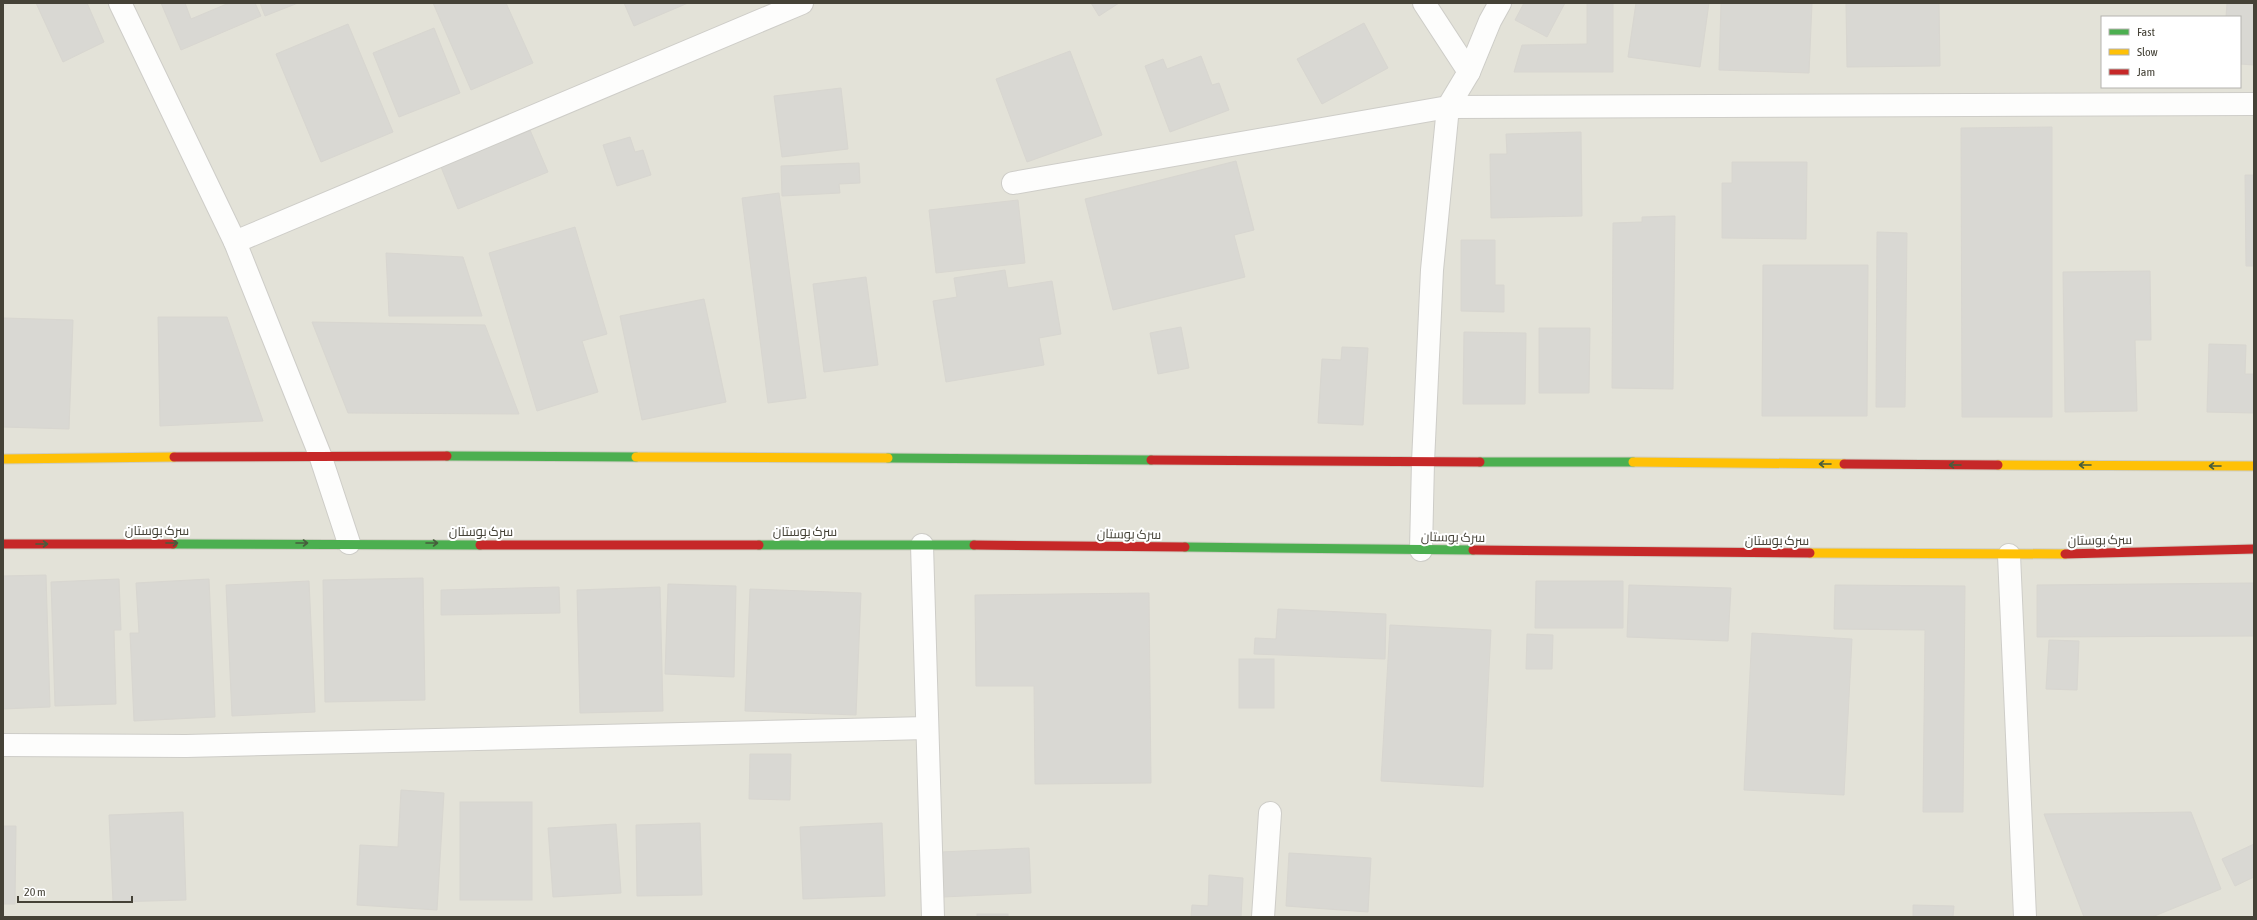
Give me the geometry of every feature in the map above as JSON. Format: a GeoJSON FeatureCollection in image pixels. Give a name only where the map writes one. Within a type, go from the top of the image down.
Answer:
{"type":"FeatureCollection","features":[{"type":"Feature","properties":{"kind":"street"},"geometry":{"type":"LineString","coordinates":[[120,3],[235,242],[320,455],[349,543]]}},
{"type":"Feature","properties":{"kind":"street"},"geometry":{"type":"LineString","coordinates":[[235,242],[802,3]]}},
{"type":"Feature","properties":{"kind":"street"},"geometry":{"type":"LineString","coordinates":[[1424,3],[1469,72]]}},
{"type":"Feature","properties":{"kind":"street"},"geometry":{"type":"LineString","coordinates":[[1421,550],[1423,462],[1432,270],[1448,107],[1469,72],[1490,21],[1500,3]]}},
{"type":"Feature","properties":{"kind":"street"},"geometry":{"type":"LineString","coordinates":[[1013,183],[1448,107],[2254,104]]}},
{"type":"Feature","properties":{"kind":"street"},"geometry":{"type":"LineString","coordinates":[[3,459],[320,455],[2254,466]]}},
{"type":"Feature","properties":{"kind":"street","name":"سرک بوستان"},"geometry":{"type":"LineString","coordinates":[[3,544],[349,543],[922,545],[2009,555],[2254,549]]}},
{"type":"Feature","properties":{"kind":"street"},"geometry":{"type":"LineString","coordinates":[[922,545],[933,917]]}},
{"type":"Feature","properties":{"kind":"street"},"geometry":{"type":"LineString","coordinates":[[2009,555],[2025,917]]}},
{"type":"Feature","properties":{"kind":"street"},"geometry":{"type":"LineString","coordinates":[[3,745],[186,746],[927,728]]}},
{"type":"Feature","properties":{"kind":"street"},"geometry":{"type":"LineString","coordinates":[[1263,917],[1270,813]]}},
{"type":"Feature","properties":{"kind":"shaded area"},"geometry":{"type":"Polygon","coordinates":[[[3,3],[2254,3],[2254,917],[3,917],[3,3]]]}},
{"type":"Feature","properties":{"kind":"building"},"geometry":{"type":"Polygon","coordinates":[[[36,3],[87,3],[104,42],[63,62],[36,3]]]}},
{"type":"Feature","properties":{"kind":"building"},"geometry":{"type":"Polygon","coordinates":[[[161,3],[185,3],[191,19],[229,3],[255,3],[261,16],[181,50],[161,3]]]}},
{"type":"Feature","properties":{"kind":"building"},"geometry":{"type":"Polygon","coordinates":[[[260,3],[298,3],[265,16],[260,3]]]}},
{"type":"Feature","properties":{"kind":"building"},"geometry":{"type":"Polygon","coordinates":[[[433,3],[506,3],[533,63],[471,90],[433,3]]]}},
{"type":"Feature","properties":{"kind":"building"},"geometry":{"type":"Polygon","coordinates":[[[624,3],[688,3],[634,26],[624,3]]]}},
{"type":"Feature","properties":{"kind":"building"},"geometry":{"type":"Polygon","coordinates":[[[1091,3],[1119,3],[1099,16],[1091,3]]]}},
{"type":"Feature","properties":{"kind":"building"},"geometry":{"type":"Polygon","coordinates":[[[1524,3],[1565,3],[1547,37],[1515,20],[1524,3]]]}},
{"type":"Feature","properties":{"kind":"building"},"geometry":{"type":"Polygon","coordinates":[[[1587,3],[1613,3],[1613,72],[1514,72],[1522,45],[1587,44],[1587,3]]]}},
{"type":"Feature","properties":{"kind":"building"},"geometry":{"type":"Polygon","coordinates":[[[1636,3],[1709,3],[1700,67],[1628,57],[1636,3]]]}},
{"type":"Feature","properties":{"kind":"building"},"geometry":{"type":"Polygon","coordinates":[[[1721,3],[1812,3],[1809,73],[1719,70],[1721,3]]]}},
{"type":"Feature","properties":{"kind":"building"},"geometry":{"type":"Polygon","coordinates":[[[1846,3],[1939,3],[1940,66],[1847,67],[1846,3]]]}},
{"type":"Feature","properties":{"kind":"building"},"geometry":{"type":"Polygon","coordinates":[[[2227,3],[2254,3],[2254,65],[2241,64],[2241,16],[2226,16],[2227,3]]]}},
{"type":"Feature","properties":{"kind":"building"},"geometry":{"type":"Polygon","coordinates":[[[1364,23],[1388,68],[1322,104],[1297,59],[1364,23]]]}},
{"type":"Feature","properties":{"kind":"building"},"geometry":{"type":"Polygon","coordinates":[[[348,24],[393,132],[321,162],[276,54],[348,24]]]}},
{"type":"Feature","properties":{"kind":"building"},"geometry":{"type":"Polygon","coordinates":[[[434,28],[460,93],[399,117],[373,53],[434,28]]]}},
{"type":"Feature","properties":{"kind":"building"},"geometry":{"type":"Polygon","coordinates":[[[1070,51],[1102,135],[1027,162],[996,79],[1070,51]]]}},
{"type":"Feature","properties":{"kind":"building"},"geometry":{"type":"Polygon","coordinates":[[[1201,56],[1212,85],[1219,83],[1229,110],[1170,132],[1145,66],[1163,59],[1167,69],[1201,56]]]}},
{"type":"Feature","properties":{"kind":"building"},"geometry":{"type":"Polygon","coordinates":[[[841,88],[848,149],[782,157],[774,96],[841,88]]]}},
{"type":"Feature","properties":{"kind":"building"},"geometry":{"type":"Polygon","coordinates":[[[2052,127],[2052,417],[1962,417],[1961,128],[2052,127]]]}},
{"type":"Feature","properties":{"kind":"building"},"geometry":{"type":"Polygon","coordinates":[[[530,130],[548,172],[458,209],[441,167],[530,130]]]}},
{"type":"Feature","properties":{"kind":"building"},"geometry":{"type":"Polygon","coordinates":[[[1581,132],[1582,216],[1491,218],[1490,154],[1507,154],[1506,134],[1581,132]]]}},
{"type":"Feature","properties":{"kind":"building"},"geometry":{"type":"Polygon","coordinates":[[[630,137],[635,152],[643,150],[651,175],[617,186],[603,145],[630,137]]]}},
{"type":"Feature","properties":{"kind":"building"},"geometry":{"type":"Polygon","coordinates":[[[1236,161],[1254,230],[1234,235],[1245,277],[1113,310],[1085,199],[1236,161]]]}},
{"type":"Feature","properties":{"kind":"building"},"geometry":{"type":"Polygon","coordinates":[[[1732,162],[1807,162],[1806,239],[1722,238],[1722,183],[1732,183],[1732,162]]]}},
{"type":"Feature","properties":{"kind":"building"},"geometry":{"type":"Polygon","coordinates":[[[859,163],[860,183],[839,184],[840,193],[782,196],[781,166],[859,163]]]}},
{"type":"Feature","properties":{"kind":"building"},"geometry":{"type":"Polygon","coordinates":[[[2245,175],[2254,175],[2254,266],[2246,266],[2245,175]]]}},
{"type":"Feature","properties":{"kind":"building"},"geometry":{"type":"Polygon","coordinates":[[[779,193],[806,398],[768,403],[742,198],[779,193]]]}},
{"type":"Feature","properties":{"kind":"building"},"geometry":{"type":"Polygon","coordinates":[[[1018,200],[1025,263],[936,273],[929,210],[1018,200]]]}},
{"type":"Feature","properties":{"kind":"building"},"geometry":{"type":"Polygon","coordinates":[[[1675,216],[1673,389],[1612,388],[1613,223],[1642,222],[1642,217],[1675,216]]]}},
{"type":"Feature","properties":{"kind":"building"},"geometry":{"type":"Polygon","coordinates":[[[575,227],[607,334],[582,341],[598,392],[537,411],[489,253],[575,227]]]}},
{"type":"Feature","properties":{"kind":"building"},"geometry":{"type":"Polygon","coordinates":[[[1877,232],[1907,233],[1905,407],[1876,407],[1877,232]]]}},
{"type":"Feature","properties":{"kind":"building"},"geometry":{"type":"Polygon","coordinates":[[[1461,240],[1495,240],[1495,285],[1504,285],[1504,312],[1461,311],[1461,240]]]}},
{"type":"Feature","properties":{"kind":"building"},"geometry":{"type":"Polygon","coordinates":[[[386,253],[463,257],[482,316],[389,316],[386,253]]]}},
{"type":"Feature","properties":{"kind":"building"},"geometry":{"type":"Polygon","coordinates":[[[1763,265],[1868,265],[1867,416],[1762,416],[1763,265]]]}},
{"type":"Feature","properties":{"kind":"building"},"geometry":{"type":"Polygon","coordinates":[[[1005,270],[1008,288],[1052,281],[1061,334],[1039,338],[1044,365],[946,382],[933,301],[957,297],[954,278],[1005,270]]]}},
{"type":"Feature","properties":{"kind":"building"},"geometry":{"type":"Polygon","coordinates":[[[2150,271],[2151,340],[2135,340],[2137,411],[2065,412],[2063,272],[2150,271]]]}},
{"type":"Feature","properties":{"kind":"building"},"geometry":{"type":"Polygon","coordinates":[[[866,277],[878,365],[824,372],[813,284],[866,277]]]}},
{"type":"Feature","properties":{"kind":"building"},"geometry":{"type":"Polygon","coordinates":[[[704,299],[726,402],[642,420],[620,316],[704,299]]]}},
{"type":"Feature","properties":{"kind":"building"},"geometry":{"type":"Polygon","coordinates":[[[158,317],[227,317],[263,421],[160,426],[158,317]]]}},
{"type":"Feature","properties":{"kind":"building"},"geometry":{"type":"Polygon","coordinates":[[[3,318],[73,320],[69,429],[3,427],[3,318]]]}},
{"type":"Feature","properties":{"kind":"building"},"geometry":{"type":"Polygon","coordinates":[[[312,322],[485,325],[519,414],[348,413],[312,322]]]}},
{"type":"Feature","properties":{"kind":"building"},"geometry":{"type":"Polygon","coordinates":[[[1181,327],[1189,368],[1158,374],[1150,333],[1181,327]]]}},
{"type":"Feature","properties":{"kind":"building"},"geometry":{"type":"Polygon","coordinates":[[[1539,328],[1590,328],[1589,393],[1539,393],[1539,328]]]}},
{"type":"Feature","properties":{"kind":"building"},"geometry":{"type":"Polygon","coordinates":[[[1464,332],[1526,333],[1525,404],[1463,404],[1464,332]]]}},
{"type":"Feature","properties":{"kind":"building"},"geometry":{"type":"Polygon","coordinates":[[[2209,344],[2246,345],[2245,374],[2254,374],[2254,413],[2207,412],[2209,344]]]}},
{"type":"Feature","properties":{"kind":"building"},"geometry":{"type":"Polygon","coordinates":[[[1342,347],[1368,348],[1363,425],[1318,423],[1322,359],[1341,360],[1342,347]]]}},
{"type":"Feature","properties":{"kind":"building"},"geometry":{"type":"Polygon","coordinates":[[[46,575],[50,707],[3,709],[3,576],[46,575]]]}},
{"type":"Feature","properties":{"kind":"building"},"geometry":{"type":"Polygon","coordinates":[[[423,578],[425,700],[325,702],[323,580],[423,578]]]}},
{"type":"Feature","properties":{"kind":"building"},"geometry":{"type":"Polygon","coordinates":[[[119,579],[121,630],[114,630],[116,704],[55,706],[51,582],[119,579]]]}},
{"type":"Feature","properties":{"kind":"building"},"geometry":{"type":"Polygon","coordinates":[[[209,579],[215,717],[134,721],[130,633],[139,633],[136,583],[209,579]]]}},
{"type":"Feature","properties":{"kind":"building"},"geometry":{"type":"Polygon","coordinates":[[[309,581],[315,712],[232,716],[226,585],[309,581]]]}},
{"type":"Feature","properties":{"kind":"building"},"geometry":{"type":"Polygon","coordinates":[[[1536,581],[1623,581],[1623,628],[1535,628],[1536,581]]]}},
{"type":"Feature","properties":{"kind":"building"},"geometry":{"type":"Polygon","coordinates":[[[2254,583],[2254,636],[2037,637],[2037,585],[2254,583]]]}},
{"type":"Feature","properties":{"kind":"building"},"geometry":{"type":"Polygon","coordinates":[[[668,584],[736,586],[734,677],[665,674],[668,584]]]}},
{"type":"Feature","properties":{"kind":"building"},"geometry":{"type":"Polygon","coordinates":[[[1629,585],[1731,588],[1728,641],[1627,637],[1629,585]]]}},
{"type":"Feature","properties":{"kind":"building"},"geometry":{"type":"Polygon","coordinates":[[[1835,585],[1965,586],[1963,812],[1923,812],[1925,630],[1834,629],[1835,585]]]}},
{"type":"Feature","properties":{"kind":"building"},"geometry":{"type":"Polygon","coordinates":[[[559,587],[560,613],[441,615],[441,590],[559,587]]]}},
{"type":"Feature","properties":{"kind":"building"},"geometry":{"type":"Polygon","coordinates":[[[660,587],[663,711],[580,713],[577,590],[660,587]]]}},
{"type":"Feature","properties":{"kind":"building"},"geometry":{"type":"Polygon","coordinates":[[[750,589],[861,593],[856,715],[745,711],[750,589]]]}},
{"type":"Feature","properties":{"kind":"building"},"geometry":{"type":"Polygon","coordinates":[[[1149,593],[1151,783],[1035,784],[1034,686],[976,686],[975,595],[1149,593]]]}},
{"type":"Feature","properties":{"kind":"building"},"geometry":{"type":"Polygon","coordinates":[[[1278,609],[1386,614],[1385,659],[1254,654],[1255,638],[1276,639],[1278,609]]]}},
{"type":"Feature","properties":{"kind":"building"},"geometry":{"type":"Polygon","coordinates":[[[1390,625],[1491,630],[1483,787],[1381,781],[1390,625]]]}},
{"type":"Feature","properties":{"kind":"building"},"geometry":{"type":"Polygon","coordinates":[[[1752,633],[1852,639],[1844,795],[1744,790],[1752,633]]]}},
{"type":"Feature","properties":{"kind":"building"},"geometry":{"type":"Polygon","coordinates":[[[1527,634],[1553,635],[1552,669],[1526,669],[1527,634]]]}},
{"type":"Feature","properties":{"kind":"building"},"geometry":{"type":"Polygon","coordinates":[[[2049,640],[2079,641],[2077,690],[2046,689],[2049,640]]]}},
{"type":"Feature","properties":{"kind":"building"},"geometry":{"type":"Polygon","coordinates":[[[1239,659],[1274,659],[1274,708],[1239,708],[1239,659]]]}},
{"type":"Feature","properties":{"kind":"building"},"geometry":{"type":"Polygon","coordinates":[[[750,754],[791,754],[790,800],[749,799],[750,754]]]}},
{"type":"Feature","properties":{"kind":"building"},"geometry":{"type":"Polygon","coordinates":[[[401,790],[444,793],[437,910],[357,905],[360,845],[398,847],[401,790]]]}},
{"type":"Feature","properties":{"kind":"building"},"geometry":{"type":"Polygon","coordinates":[[[460,802],[532,802],[532,900],[460,900],[460,802]]]}},
{"type":"Feature","properties":{"kind":"building"},"geometry":{"type":"Polygon","coordinates":[[[183,812],[186,900],[113,902],[109,815],[183,812]]]}},
{"type":"Feature","properties":{"kind":"building"},"geometry":{"type":"Polygon","coordinates":[[[2191,812],[2221,889],[2152,917],[2084,917],[2044,814],[2191,812]]]}},
{"type":"Feature","properties":{"kind":"building"},"geometry":{"type":"Polygon","coordinates":[[[700,823],[702,895],[637,896],[636,825],[700,823]]]}},
{"type":"Feature","properties":{"kind":"building"},"geometry":{"type":"Polygon","coordinates":[[[882,823],[885,896],[803,899],[800,827],[882,823]]]}},
{"type":"Feature","properties":{"kind":"building"},"geometry":{"type":"Polygon","coordinates":[[[616,824],[621,893],[553,897],[548,828],[616,824]]]}},
{"type":"Feature","properties":{"kind":"building"},"geometry":{"type":"Polygon","coordinates":[[[3,826],[16,826],[15,904],[3,904],[3,826]]]}},
{"type":"Feature","properties":{"kind":"building"},"geometry":{"type":"Polygon","coordinates":[[[2254,844],[2254,877],[2235,886],[2222,859],[2254,844]]]}},
{"type":"Feature","properties":{"kind":"building"},"geometry":{"type":"Polygon","coordinates":[[[1029,848],[1031,893],[943,897],[941,852],[1029,848]]]}},
{"type":"Feature","properties":{"kind":"building"},"geometry":{"type":"Polygon","coordinates":[[[1289,853],[1371,858],[1368,912],[1286,906],[1289,853]]]}},
{"type":"Feature","properties":{"kind":"building"},"geometry":{"type":"Polygon","coordinates":[[[1209,875],[1243,878],[1241,917],[1191,917],[1192,905],[1208,906],[1209,875]]]}},
{"type":"Feature","properties":{"kind":"building"},"geometry":{"type":"Polygon","coordinates":[[[1913,905],[1954,906],[1953,917],[1913,917],[1913,905]]]}},
{"type":"Feature","properties":{"kind":"building"},"geometry":{"type":"Polygon","coordinates":[[[977,914],[1008,914],[1008,917],[977,917],[977,914]]]}},
{"type":"Feature","properties":{"kind":"traffic: fast"},"geometry":{"type":"LineString","coordinates":[[447,456],[636,457]]}},
{"type":"Feature","properties":{"kind":"traffic: fast"},"geometry":{"type":"LineString","coordinates":[[888,458],[1151,460]]}},
{"type":"Feature","properties":{"kind":"traffic: fast"},"geometry":{"type":"LineString","coordinates":[[1480,462],[1633,462]]}},
{"type":"Feature","properties":{"kind":"traffic: fast"},"geometry":{"type":"LineString","coordinates":[[173,544],[480,545]]}},
{"type":"Feature","properties":{"kind":"traffic: fast"},"geometry":{"type":"LineString","coordinates":[[759,545],[974,545]]}},
{"type":"Feature","properties":{"kind":"traffic: fast"},"geometry":{"type":"LineString","coordinates":[[1185,547],[1473,550]]}},
{"type":"Feature","properties":{"kind":"traffic: slow"},"geometry":{"type":"LineString","coordinates":[[3,459],[174,457]]}},
{"type":"Feature","properties":{"kind":"traffic: slow"},"geometry":{"type":"LineString","coordinates":[[636,457],[888,458]]}},
{"type":"Feature","properties":{"kind":"traffic: slow"},"geometry":{"type":"LineString","coordinates":[[1633,462],[1844,464]]}},
{"type":"Feature","properties":{"kind":"traffic: slow"},"geometry":{"type":"LineString","coordinates":[[1998,465],[2254,466]]}},
{"type":"Feature","properties":{"kind":"traffic: slow"},"geometry":{"type":"LineString","coordinates":[[1810,553],[2065,554]]}},
{"type":"Feature","properties":{"kind":"traffic: jam"},"geometry":{"type":"LineString","coordinates":[[174,457],[447,456]]}},
{"type":"Feature","properties":{"kind":"traffic: jam"},"geometry":{"type":"LineString","coordinates":[[1151,460],[1480,462]]}},
{"type":"Feature","properties":{"kind":"traffic: jam"},"geometry":{"type":"LineString","coordinates":[[1844,464],[1998,465]]}},
{"type":"Feature","properties":{"kind":"traffic: jam"},"geometry":{"type":"LineString","coordinates":[[3,544],[173,544]]}},
{"type":"Feature","properties":{"kind":"traffic: jam"},"geometry":{"type":"LineString","coordinates":[[480,545],[759,545]]}},
{"type":"Feature","properties":{"kind":"traffic: jam"},"geometry":{"type":"LineString","coordinates":[[974,545],[1185,547]]}},
{"type":"Feature","properties":{"kind":"traffic: jam"},"geometry":{"type":"LineString","coordinates":[[2065,554],[2254,549]]}},
{"type":"Feature","properties":{"kind":"traffic: jam"},"geometry":{"type":"LineString","coordinates":[[1473,550],[1810,553]]}}]}
